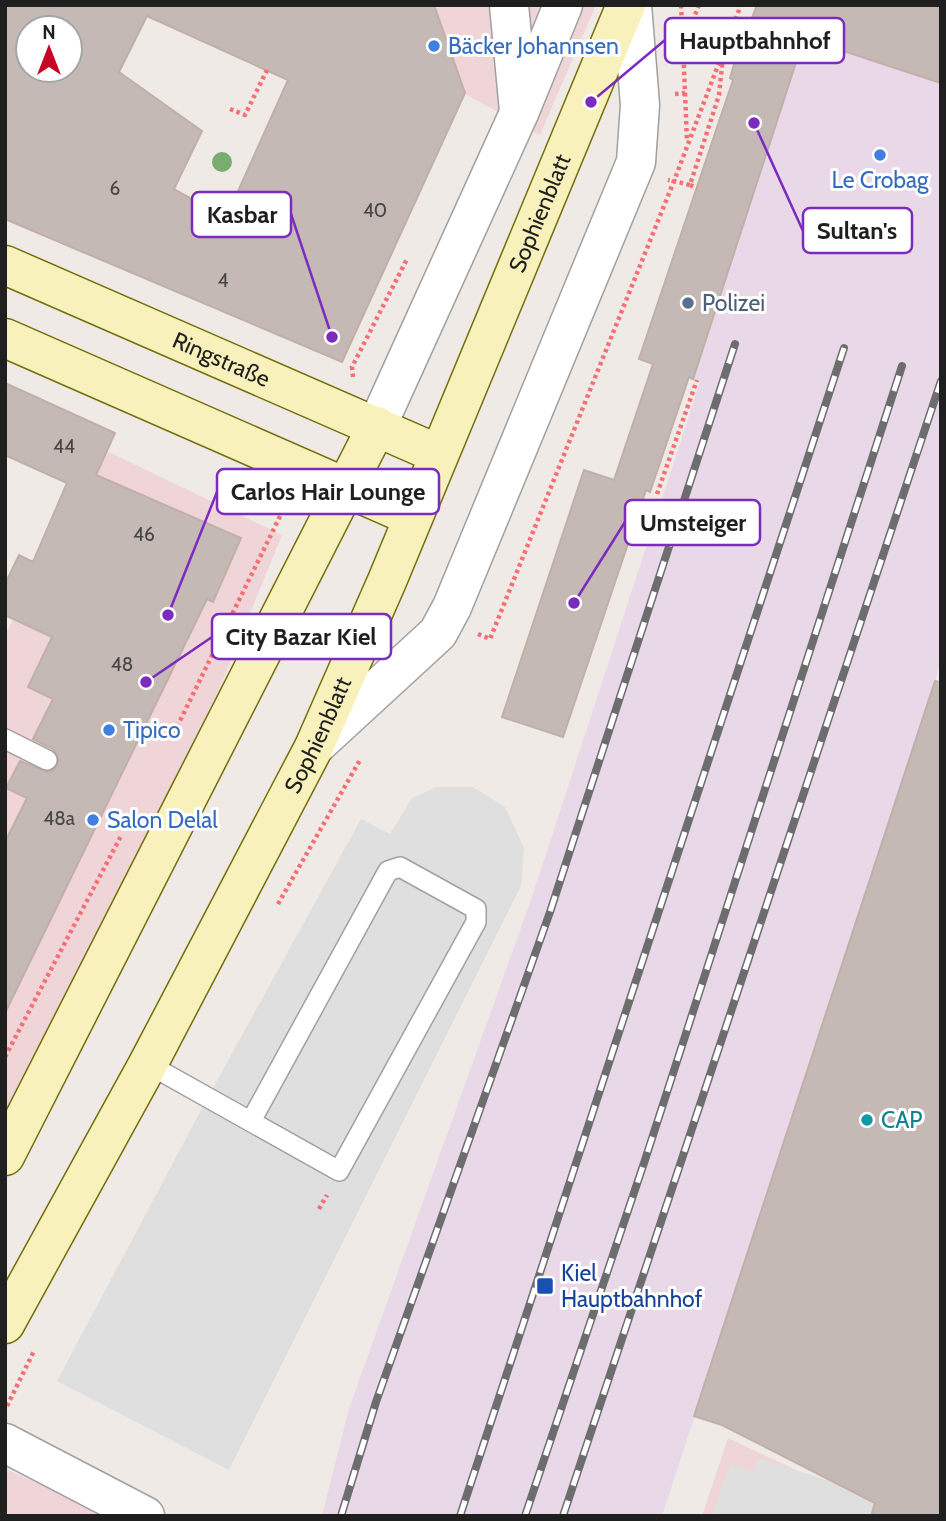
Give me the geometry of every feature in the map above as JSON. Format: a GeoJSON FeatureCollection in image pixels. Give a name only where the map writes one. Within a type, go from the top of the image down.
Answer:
{"type":"FeatureCollection","features":[{"type":"Feature","properties":{"kind":"main road","name":"Sophienblatt"},"geometry":{"type":"LineString","coordinates":[[5,1324],[148,1064],[314,747],[413,517],[626,5]]}},
{"type":"Feature","properties":{"kind":"main road","name":"Ringstraße"},"geometry":{"type":"LineString","coordinates":[[7,272],[438,454]]}},
{"type":"Feature","properties":{"kind":"main road"},"geometry":{"type":"LineString","coordinates":[[5,338],[413,517]]}},
{"type":"Feature","properties":{"kind":"main road"},"geometry":{"type":"LineString","coordinates":[[5,1156],[377,426]]}},
{"type":"Feature","properties":{"kind":"street"},"geometry":{"type":"LineString","coordinates":[[509,5],[519,113]]}},
{"type":"Feature","properties":{"kind":"street"},"geometry":{"type":"LineString","coordinates":[[377,426],[519,113],[563,5]]}},
{"type":"Feature","properties":{"kind":"street"},"geometry":{"type":"LineString","coordinates":[[314,747],[452,628],[636,162],[640,105],[632,5]]}},
{"type":"Feature","properties":{"kind":"street"},"geometry":{"type":"LineString","coordinates":[[5,1443],[145,1516]]}},
{"type":"Feature","properties":{"kind":"lane"},"geometry":{"type":"LineString","coordinates":[[5,739],[47,760]]}},
{"type":"Feature","properties":{"kind":"lane"},"geometry":{"type":"LineString","coordinates":[[148,1064],[340,1171],[476,922],[476,909],[400,867],[388,871],[251,1121]]}},
{"type":"Feature","properties":{"kind":"path"},"geometry":{"type":"LineString","coordinates":[[681,5],[683,44],[735,61]]}},
{"type":"Feature","properties":{"kind":"path"},"geometry":{"type":"LineString","coordinates":[[452,628],[490,639],[674,181],[706,90],[723,57],[741,5]]}},
{"type":"Feature","properties":{"kind":"path"},"geometry":{"type":"LineString","coordinates":[[690,185],[719,94],[723,57]]}},
{"type":"Feature","properties":{"kind":"path"},"geometry":{"type":"LineString","coordinates":[[230,109],[245,115],[267,70]]}},
{"type":"Feature","properties":{"kind":"path"},"geometry":{"type":"LineString","coordinates":[[685,93],[687,145]]}},
{"type":"Feature","properties":{"kind":"path"},"geometry":{"type":"LineString","coordinates":[[657,179],[697,188]]}},
{"type":"Feature","properties":{"kind":"path"},"geometry":{"type":"LineString","coordinates":[[352,368],[372,331]]}},
{"type":"Feature","properties":{"kind":"path"},"geometry":{"type":"LineString","coordinates":[[657,495],[697,380]]}},
{"type":"Feature","properties":{"kind":"path"},"geometry":{"type":"LineString","coordinates":[[170,741],[288,500]]}},
{"type":"Feature","properties":{"kind":"path"},"geometry":{"type":"LineString","coordinates":[[5,1057],[126,827]]}},
{"type":"Feature","properties":{"kind":"shaded area"},"geometry":{"type":"Polygon","coordinates":[[[270,5],[596,5],[540,135],[465,94],[270,5]]]}},
{"type":"Feature","properties":{"kind":"shaded area"},"geometry":{"type":"Polygon","coordinates":[[[941,5],[941,662],[662,1516],[322,1516],[349,1409],[533,894],[700,382],[639,359],[733,80],[730,78],[743,39],[941,5]]]}},
{"type":"Feature","properties":{"kind":"shaded area"},"geometry":{"type":"Polygon","coordinates":[[[94,445],[282,535],[220,687],[62,1018],[5,1125],[5,636],[94,445]]]}},
{"type":"Feature","properties":{"kind":"shaded area"},"geometry":{"type":"Polygon","coordinates":[[[437,787],[473,787],[505,807],[524,848],[521,886],[229,1470],[57,1381],[208,1097],[361,819],[390,834],[412,798],[437,787]]]}},
{"type":"Feature","properties":{"kind":"shaded area"},"geometry":{"type":"Polygon","coordinates":[[[728,1438],[894,1516],[702,1516],[728,1438]]]}},
{"type":"Feature","properties":{"kind":"shaded area"},"geometry":{"type":"Polygon","coordinates":[[[758,1458],[835,1483],[875,1503],[871,1516],[712,1516],[730,1464],[753,1472],[758,1458]]]}},
{"type":"Feature","properties":{"kind":"shaded area"},"geometry":{"type":"Polygon","coordinates":[[[5,1469],[35,1482],[110,1516],[5,1516],[5,1469]]]}},
{"type":"Feature","properties":{"kind":"building"},"geometry":{"type":"Polygon","coordinates":[[[5,5],[434,5],[465,93],[342,362],[5,219],[5,5]],[[147,16],[119,72],[202,131],[174,189],[226,218],[288,80],[147,16]]]}},
{"type":"Feature","properties":{"kind":"building"},"geometry":{"type":"Polygon","coordinates":[[[757,5],[941,5],[941,83],[804,38],[693,379],[689,377],[650,492],[646,490],[563,737],[502,717],[584,470],[614,480],[653,364],[639,359],[733,80],[730,78],[735,61],[757,5]]]}},
{"type":"Feature","properties":{"kind":"building"},"geometry":{"type":"Polygon","coordinates":[[[5,383],[115,433],[96,475],[241,538],[213,602],[207,599],[5,1013],[5,842],[27,798],[6,788],[20,761],[47,772],[54,770],[59,760],[53,749],[33,739],[53,699],[28,687],[52,637],[5,615],[5,584],[19,555],[33,562],[67,483],[5,455],[5,383]]]}},
{"type":"Feature","properties":{"kind":"building","name":"CAP"},"geometry":{"type":"Polygon","coordinates":[[[935,681],[941,682],[941,1516],[871,1516],[875,1503],[722,1425],[694,1416],[935,681]]]}},
{"type":"Feature","properties":{"kind":"railway"},"geometry":{"type":"LineString","coordinates":[[341,1516],[376,1402],[550,912],[735,344]]}},
{"type":"Feature","properties":{"kind":"railway"},"geometry":{"type":"LineString","coordinates":[[460,1516],[844,348]]}},
{"type":"Feature","properties":{"kind":"railway"},"geometry":{"type":"LineString","coordinates":[[525,1516],[645,1160],[902,366]]}},
{"type":"Feature","properties":{"kind":"railway"},"geometry":{"type":"LineString","coordinates":[[563,1516],[941,381]]}},
{"type":"Feature","properties":{"kind":"place","name":"Bäcker Johannsen"},"geometry":{"type":"Point","coordinates":[434,46]}},
{"type":"Feature","properties":{"kind":"place","name":"Hauptbahnhof"},"geometry":{"type":"Point","coordinates":[591,102]}},
{"type":"Feature","properties":{"kind":"place","name":"Sultan's"},"geometry":{"type":"Point","coordinates":[754,123]}},
{"type":"Feature","properties":{"kind":"place","name":"Le Crobag"},"geometry":{"type":"Point","coordinates":[880,155]}},
{"type":"Feature","properties":{"kind":"place","name":"Polizei"},"geometry":{"type":"Point","coordinates":[688,303]}},
{"type":"Feature","properties":{"kind":"place","name":"Kasbar"},"geometry":{"type":"Point","coordinates":[332,337]}},
{"type":"Feature","properties":{"kind":"place","name":"Umsteiger"},"geometry":{"type":"Point","coordinates":[574,603]}},
{"type":"Feature","properties":{"kind":"place","name":"Carlos Hair Lounge"},"geometry":{"type":"Point","coordinates":[168,615]}},
{"type":"Feature","properties":{"kind":"place","name":"City Bazar Kiel"},"geometry":{"type":"Point","coordinates":[146,682]}},
{"type":"Feature","properties":{"kind":"place","name":"Tipico"},"geometry":{"type":"Point","coordinates":[109,730]}},
{"type":"Feature","properties":{"kind":"place","name":"Salon Delal"},"geometry":{"type":"Point","coordinates":[93,820]}},
{"type":"Feature","properties":{"kind":"place","name":"CAP"},"geometry":{"type":"Point","coordinates":[867,1120]}},
{"type":"Feature","properties":{"kind":"place","name":"Kiel Hauptbahnhof"},"geometry":{"type":"Point","coordinates":[545,1286]}}]}
